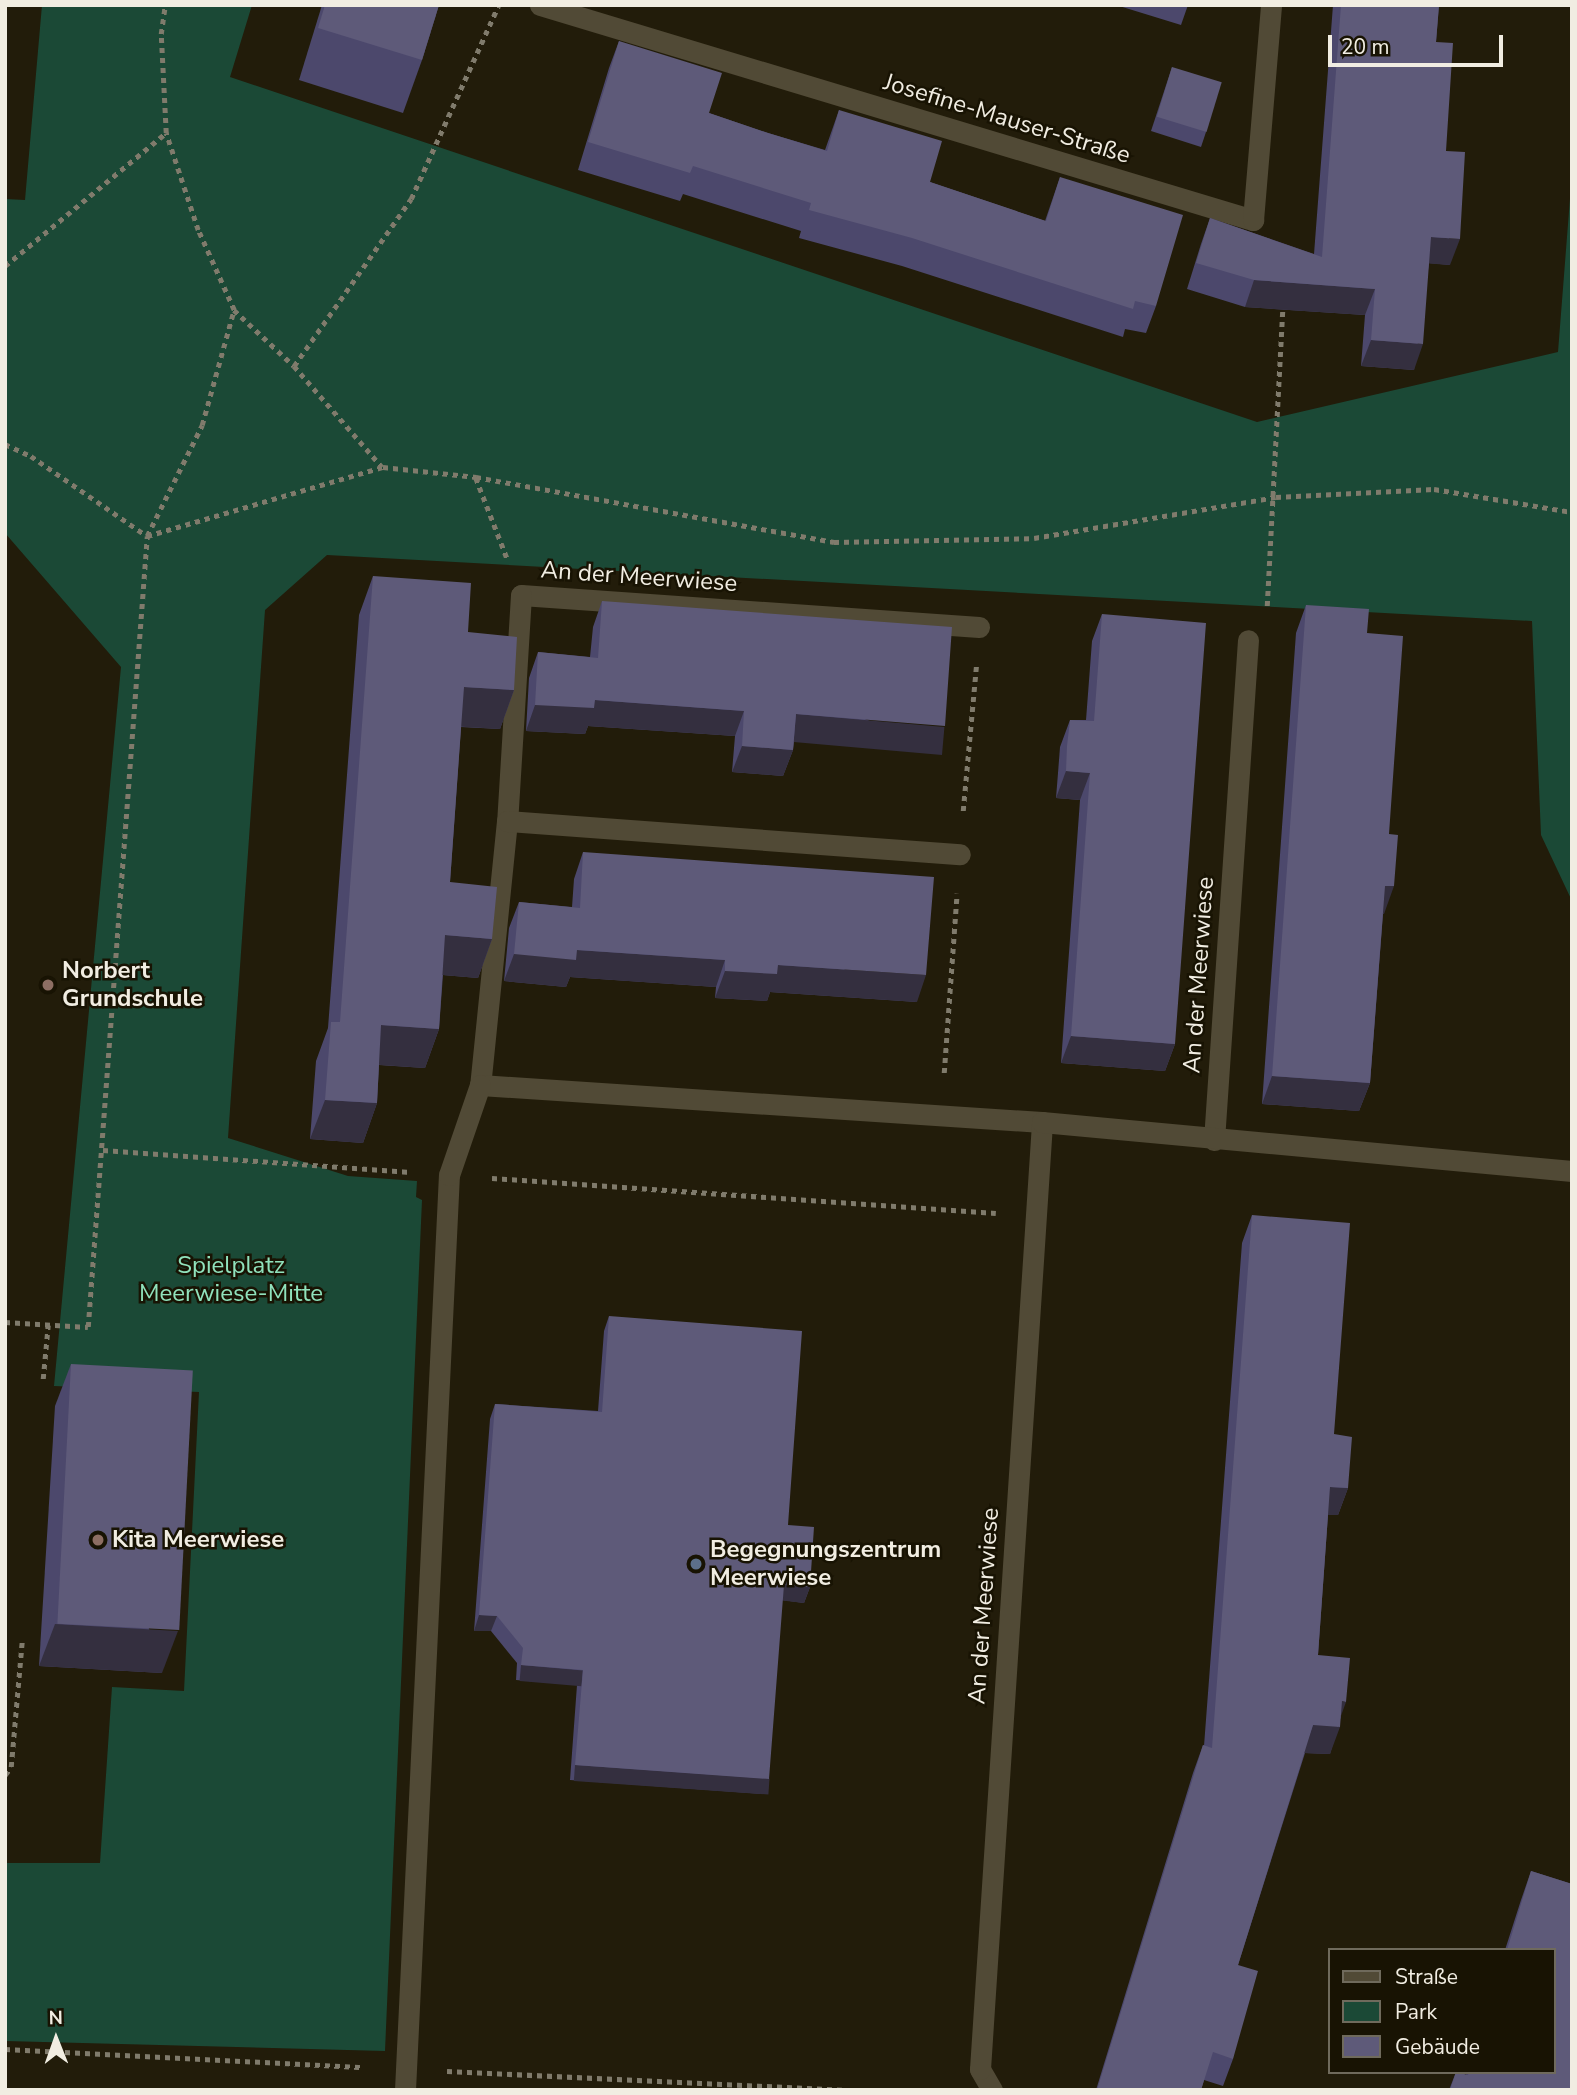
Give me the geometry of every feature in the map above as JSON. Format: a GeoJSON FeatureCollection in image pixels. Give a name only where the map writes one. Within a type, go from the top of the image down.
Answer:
{"type":"FeatureCollection","features":[{"type":"Feature","properties":{"kind":"street","name":"Josefine-Mauser-Straße"},"geometry":{"type":"LineString","coordinates":[[540,5],[1253,220],[1271,5]]}},
{"type":"Feature","properties":{"kind":"street","name":"An der Meerwiese"},"geometry":{"type":"LineString","coordinates":[[404,2090],[449,1175],[480,1085],[507,821],[522,595],[979,627]]}},
{"type":"Feature","properties":{"kind":"street","name":"An der Meerwiese"},"geometry":{"type":"LineString","coordinates":[[1214,1140],[1248,640]]}},
{"type":"Feature","properties":{"kind":"street"},"geometry":{"type":"LineString","coordinates":[[507,821],[960,854]]}},
{"type":"Feature","properties":{"kind":"street"},"geometry":{"type":"LineString","coordinates":[[480,1085],[1042,1122],[1572,1171]]}},
{"type":"Feature","properties":{"kind":"street","name":"An der Meerwiese"},"geometry":{"type":"LineString","coordinates":[[992,2090],[980,2069],[1042,1122]]}},
{"type":"Feature","properties":{"kind":"path"},"geometry":{"type":"LineString","coordinates":[[165,5],[161,34],[166,133],[198,230],[234,310],[294,366],[383,467]]}},
{"type":"Feature","properties":{"kind":"path"},"geometry":{"type":"LineString","coordinates":[[294,366],[411,199],[499,5]]}},
{"type":"Feature","properties":{"kind":"path"},"geometry":{"type":"LineString","coordinates":[[5,266],[166,133]]}},
{"type":"Feature","properties":{"kind":"path"},"geometry":{"type":"LineString","coordinates":[[1248,640],[1265,623],[1276,497],[1283,288]]}},
{"type":"Feature","properties":{"kind":"path"},"geometry":{"type":"LineString","coordinates":[[5,1322],[88,1327],[147,536],[202,425],[234,310]]}},
{"type":"Feature","properties":{"kind":"path"},"geometry":{"type":"LineString","coordinates":[[5,444],[32,456],[147,536]]}},
{"type":"Feature","properties":{"kind":"path"},"geometry":{"type":"LineString","coordinates":[[147,536],[383,467],[476,477],[834,542],[1034,538],[1276,497],[1434,489],[1572,512]]}},
{"type":"Feature","properties":{"kind":"path"},"geometry":{"type":"LineString","coordinates":[[476,477],[522,595]]}},
{"type":"Feature","properties":{"kind":"path"},"geometry":{"type":"LineString","coordinates":[[103,1150],[1035,1216]]}},
{"type":"Feature","properties":{"kind":"path"},"geometry":{"type":"LineString","coordinates":[[43,1379],[48,1325]]}},
{"type":"Feature","properties":{"kind":"path"},"geometry":{"type":"LineString","coordinates":[[5,1775],[11,1767],[22,1640]]}},
{"type":"Feature","properties":{"kind":"green space","name":"Spielplatz Meerwiese-Mitte"},"geometry":{"type":"Polygon","coordinates":[[[42,5],[252,5],[230,77],[1257,422],[1558,352],[1572,173],[1572,901],[1541,835],[1532,621],[327,555],[265,610],[228,1138],[348,1176],[417,1181],[416,1197],[422,1200],[385,2051],[5,2041],[5,1863],[100,1863],[112,1687],[184,1691],[199,1392],[54,1386],[121,667],[5,533],[5,199],[25,200],[42,5]]]}},
{"type":"Feature","properties":{"kind":"building"},"geometry":{"type":"Polygon","coordinates":[[[325,5],[439,5],[422,60],[318,28],[325,5]]]}},
{"type":"Feature","properties":{"kind":"building"},"geometry":{"type":"Polygon","coordinates":[[[1341,5],[1439,5],[1436,42],[1453,43],[1446,151],[1465,152],[1460,239],[1431,237],[1423,344],[1371,340],[1375,289],[1254,280],[1196,263],[1210,218],[1322,257],[1341,5]]]}},
{"type":"Feature","properties":{"kind":"building"},"geometry":{"type":"Polygon","coordinates":[[[619,41],[722,73],[709,113],[768,133],[827,151],[839,110],[942,141],[930,182],[1046,221],[1060,177],[1183,215],[1156,306],[1135,301],[1133,309],[912,238],[809,210],[811,203],[693,166],[690,173],[588,142],[619,41]]]}},
{"type":"Feature","properties":{"kind":"building"},"geometry":{"type":"Polygon","coordinates":[[[1172,67],[1222,82],[1207,132],[1157,117],[1172,67]]]}},
{"type":"Feature","properties":{"kind":"building"},"geometry":{"type":"Polygon","coordinates":[[[373,576],[471,583],[468,632],[517,637],[514,690],[464,687],[450,882],[497,887],[492,939],[445,935],[439,1029],[381,1025],[377,1103],[325,1100],[331,1022],[340,1022],[373,576]]]}},
{"type":"Feature","properties":{"kind":"building"},"geometry":{"type":"Polygon","coordinates":[[[602,601],[952,627],[945,726],[796,714],[793,750],[742,746],[744,711],[595,700],[594,708],[535,705],[538,652],[598,658],[602,601]]]}},
{"type":"Feature","properties":{"kind":"building"},"geometry":{"type":"Polygon","coordinates":[[[1306,605],[1369,609],[1367,633],[1403,636],[1389,834],[1398,835],[1394,886],[1385,886],[1370,1083],[1272,1076],[1306,605]]]}},
{"type":"Feature","properties":{"kind":"building"},"geometry":{"type":"Polygon","coordinates":[[[1102,614],[1206,623],[1175,1044],[1071,1036],[1090,773],[1066,771],[1067,746],[1070,720],[1094,721],[1102,614]]]}},
{"type":"Feature","properties":{"kind":"building"},"geometry":{"type":"Polygon","coordinates":[[[583,852],[934,877],[926,975],[778,965],[777,974],[725,971],[725,960],[577,950],[576,960],[514,954],[519,902],[580,908],[583,852]]]}},
{"type":"Feature","properties":{"kind":"building"},"geometry":{"type":"Polygon","coordinates":[[[1252,1215],[1350,1223],[1334,1434],[1352,1437],[1348,1488],[1330,1487],[1318,1655],[1350,1658],[1346,1702],[1342,1701],[1340,1727],[1313,1725],[1238,1965],[1258,1971],[1233,2059],[1213,2052],[1201,2090],[1097,2090],[1203,1745],[1212,1748],[1252,1215]]]}},
{"type":"Feature","properties":{"kind":"building"},"geometry":{"type":"Polygon","coordinates":[[[609,1316],[802,1331],[788,1525],[814,1527],[810,1587],[784,1585],[769,1779],[575,1765],[583,1670],[521,1665],[523,1648],[497,1616],[479,1615],[495,1404],[602,1412],[609,1316]]]}},
{"type":"Feature","properties":{"kind":"building"},"geometry":{"type":"Polygon","coordinates":[[[71,1364],[193,1370],[179,1630],[57,1624],[71,1364]]]}},
{"type":"Feature","properties":{"kind":"building"},"geometry":{"type":"Polygon","coordinates":[[[1531,1871],[1572,1884],[1572,2090],[1450,2090],[1455,2074],[1556,2074],[1556,1948],[1508,1948],[1531,1871]]]}},
{"type":"Feature","properties":{"kind":"place","name":"Norbert Grundschule"},"geometry":{"type":"Point","coordinates":[48,985]}},
{"type":"Feature","properties":{"kind":"place","name":"Kita Meerwiese"},"geometry":{"type":"Point","coordinates":[98,1540]}},
{"type":"Feature","properties":{"kind":"place","name":"Begegnungszentrum Meerwiese"},"geometry":{"type":"Point","coordinates":[696,1564]}}]}
